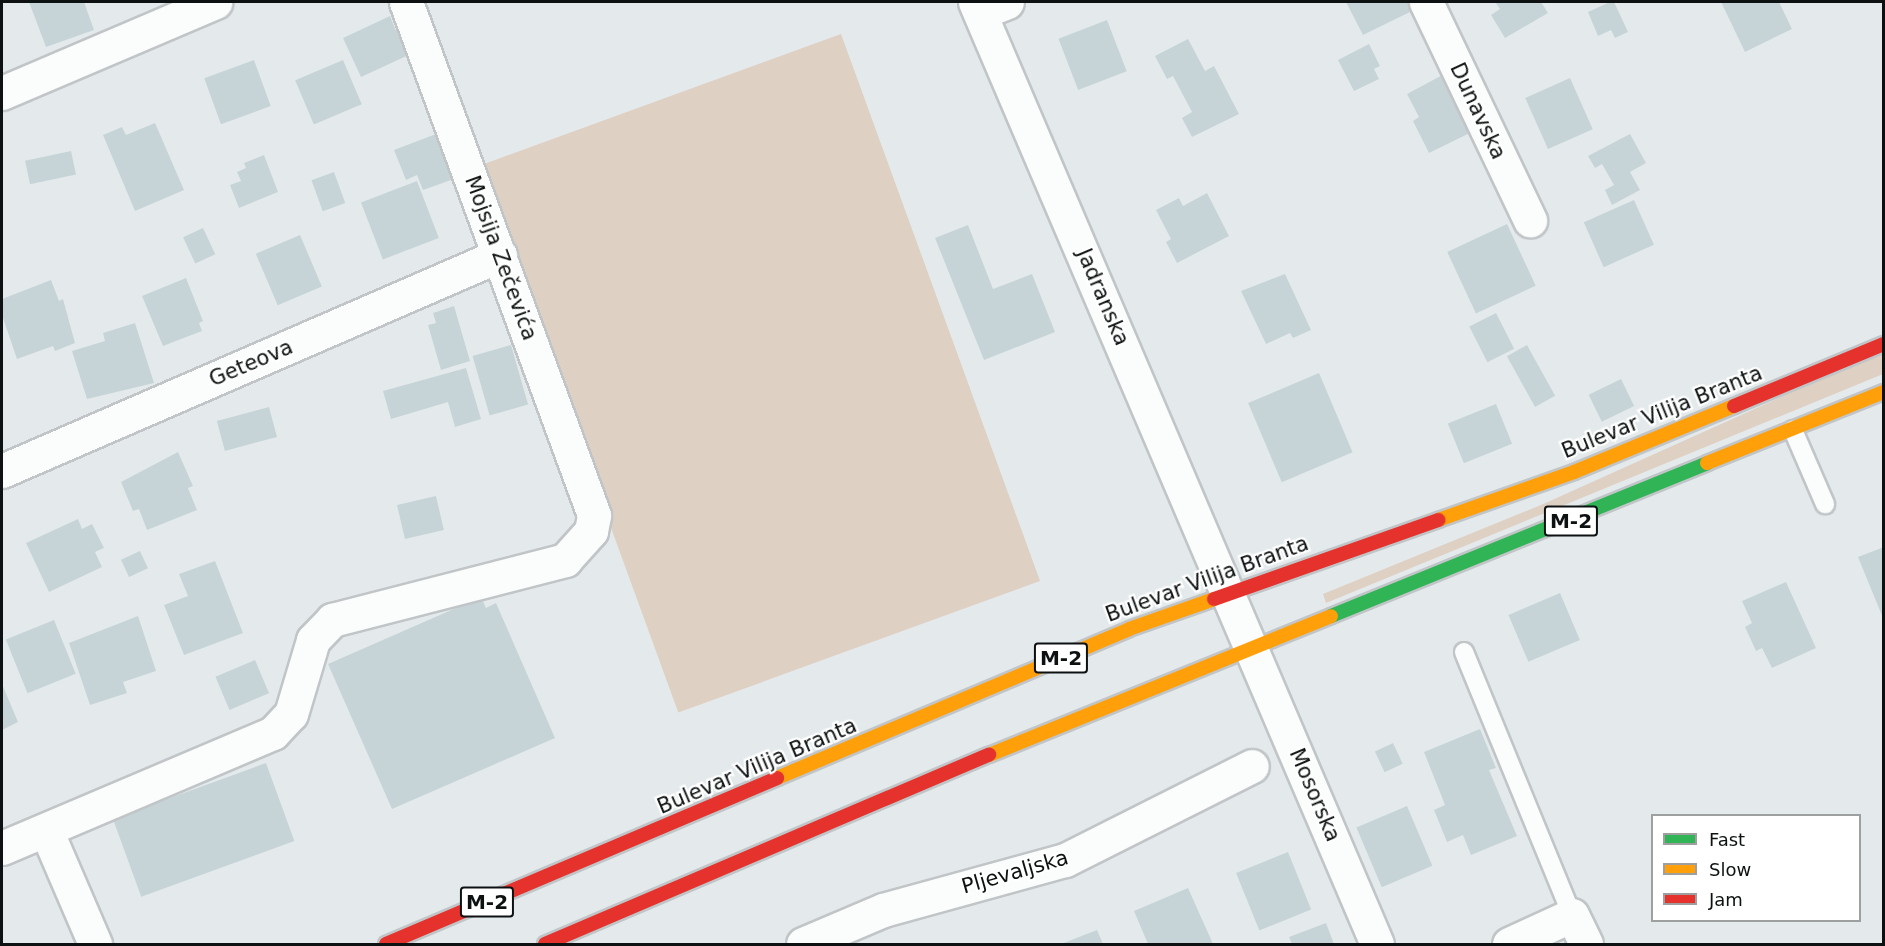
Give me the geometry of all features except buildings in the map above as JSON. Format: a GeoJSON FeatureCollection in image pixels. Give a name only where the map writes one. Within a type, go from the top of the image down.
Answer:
{"type":"FeatureCollection","features":[{"type":"Feature","properties":{"kind":"main road","name":"Bulevar Vilija Branta"},"geometry":{"type":"LineString","coordinates":[[386,945],[1129,629],[1574,472],[1884,344]]}},
{"type":"Feature","properties":{"kind":"main road","name":"M-2"},"geometry":{"type":"LineString","coordinates":[[545,945],[1251,646],[1435,576],[1884,392]]}},
{"type":"Feature","properties":{"kind":"street"},"geometry":{"type":"LineString","coordinates":[[2,93],[171,10],[215,2]]}},
{"type":"Feature","properties":{"kind":"street","name":"Mojsija Zečevića"},"geometry":{"type":"LineString","coordinates":[[46,830],[273,733],[291,714],[314,640],[332,620],[565,560],[591,531],[594,515],[406,2]]}},
{"type":"Feature","properties":{"kind":"street","name":"Dunavska"},"geometry":{"type":"LineString","coordinates":[[1426,2],[1530,220]]}},
{"type":"Feature","properties":{"kind":"street","name":"Jadranska"},"geometry":{"type":"LineString","coordinates":[[987,5],[1251,646]]}},
{"type":"Feature","properties":{"kind":"street","name":"Geteova"},"geometry":{"type":"LineString","coordinates":[[2,471],[500,255]]}},
{"type":"Feature","properties":{"kind":"street","name":"Mosorska"},"geometry":{"type":"LineString","coordinates":[[1251,646],[1377,945]]}},
{"type":"Feature","properties":{"kind":"street","name":"Pljevaljska"},"geometry":{"type":"LineString","coordinates":[[803,945],[883,910],[1065,860],[1252,766]]}},
{"type":"Feature","properties":{"kind":"street"},"geometry":{"type":"LineString","coordinates":[[2,848],[46,830],[95,945]]}},
{"type":"Feature","properties":{"kind":"street"},"geometry":{"type":"LineString","coordinates":[[1509,945],[1572,915],[1586,945]]}},
{"type":"Feature","properties":{"kind":"lane"},"geometry":{"type":"LineString","coordinates":[[1793,430],[1825,504]]}},
{"type":"Feature","properties":{"kind":"lane"},"geometry":{"type":"LineString","coordinates":[[1464,652],[1572,915]]}},
{"type":"Feature","properties":{"kind":"shaded area"},"geometry":{"type":"Polygon","coordinates":[[[841,34],[1040,581],[678,713],[479,166],[841,34]]]}},
{"type":"Feature","properties":{"kind":"shaded area"},"geometry":{"type":"Polygon","coordinates":[[[1883,351],[1883,374],[1326,603],[1323,594],[1541,505],[1883,351]]]}},
{"type":"Feature","properties":{"kind":"traffic: fast"},"geometry":{"type":"LineString","coordinates":[[1331,616],[1707,463]]}},
{"type":"Feature","properties":{"kind":"traffic: slow"},"geometry":{"type":"LineString","coordinates":[[1707,463],[1884,392]]}},
{"type":"Feature","properties":{"kind":"traffic: slow"},"geometry":{"type":"LineString","coordinates":[[1438,520],[1574,472],[1734,406]]}},
{"type":"Feature","properties":{"kind":"traffic: slow"},"geometry":{"type":"LineString","coordinates":[[777,778],[1129,629],[1214,599]]}},
{"type":"Feature","properties":{"kind":"traffic: slow"},"geometry":{"type":"LineString","coordinates":[[989,755],[1331,616]]}},
{"type":"Feature","properties":{"kind":"traffic: jam"},"geometry":{"type":"LineString","coordinates":[[1734,406],[1884,344]]}},
{"type":"Feature","properties":{"kind":"traffic: jam"},"geometry":{"type":"LineString","coordinates":[[1214,599],[1438,520]]}},
{"type":"Feature","properties":{"kind":"traffic: jam"},"geometry":{"type":"LineString","coordinates":[[545,944],[989,755]]}},
{"type":"Feature","properties":{"kind":"traffic: jam"},"geometry":{"type":"LineString","coordinates":[[386,944],[777,778]]}}]}
